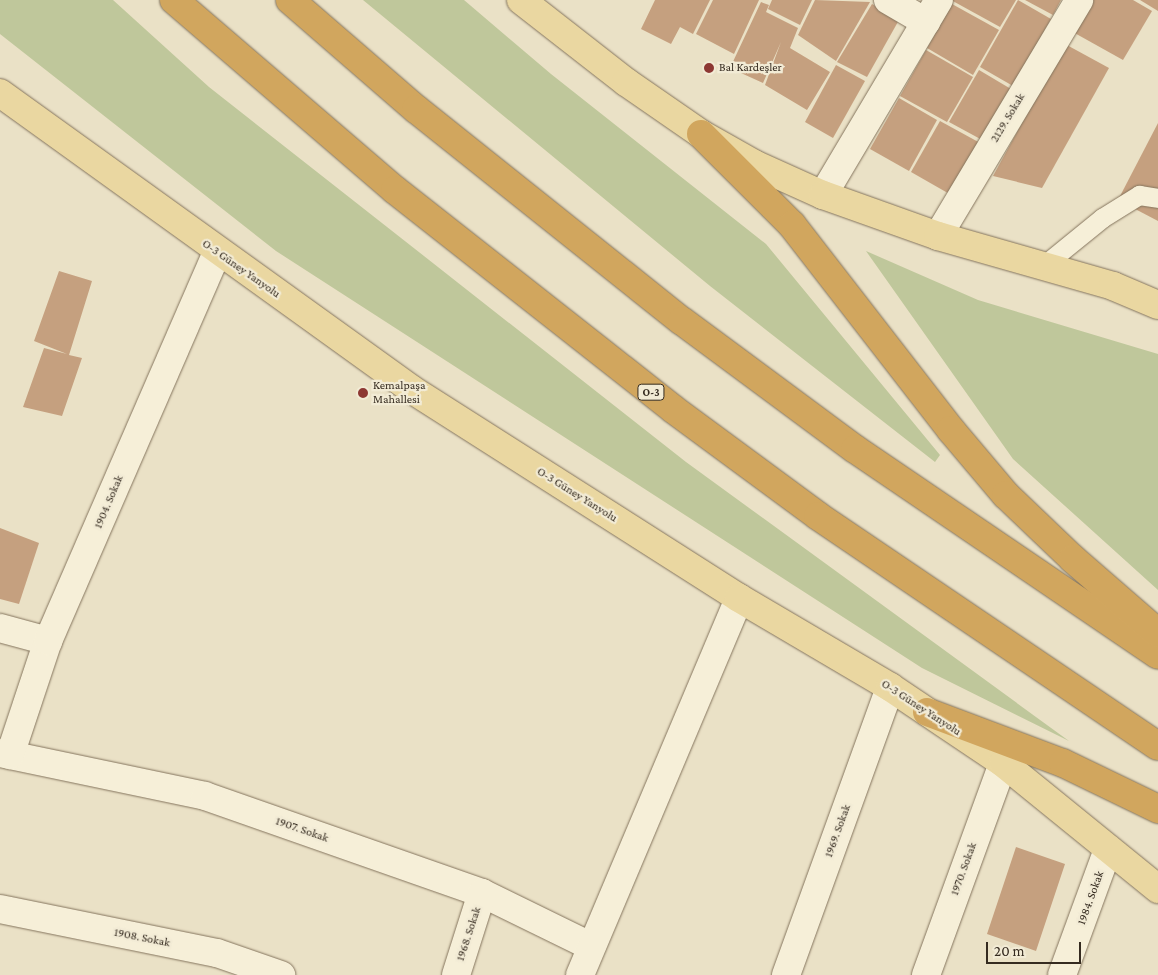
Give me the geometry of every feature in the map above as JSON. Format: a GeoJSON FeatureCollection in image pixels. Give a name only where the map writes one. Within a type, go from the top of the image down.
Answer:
{"type":"FeatureCollection","features":[{"type":"Feature","properties":{"kind":"highway","name":"O-3"},"geometry":{"type":"LineString","coordinates":[[174,0],[395,190],[673,409],[834,527],[1158,746]]}},
{"type":"Feature","properties":{"kind":"highway"},"geometry":{"type":"LineString","coordinates":[[290,0],[416,109],[682,321],[863,455],[1158,656]]}},
{"type":"Feature","properties":{"kind":"highway"},"geometry":{"type":"LineString","coordinates":[[701,134],[792,225],[950,430],[1006,495],[1073,559],[1158,633]]}},
{"type":"Feature","properties":{"kind":"highway"},"geometry":{"type":"LineString","coordinates":[[928,712],[1064,763],[1158,809]]}},
{"type":"Feature","properties":{"kind":"main road"},"geometry":{"type":"LineString","coordinates":[[525,1],[626,82],[701,134],[754,164],[823,195],[938,236],[1113,286],[1158,305]]}},
{"type":"Feature","properties":{"kind":"main road"},"geometry":{"type":"LineString","coordinates":[[0,85],[35,120]]}},
{"type":"Feature","properties":{"kind":"main road","name":"O-3 Güney Yanyolu"},"geometry":{"type":"LineString","coordinates":[[0,93],[217,252],[411,389],[740,598],[890,687],[1003,763],[1158,889]]}},
{"type":"Feature","properties":{"kind":"main road"},"geometry":{"type":"LineString","coordinates":[[0,103],[35,120]]}},
{"type":"Feature","properties":{"kind":"street"},"geometry":{"type":"LineString","coordinates":[[823,195],[933,11],[888,0]]}},
{"type":"Feature","properties":{"kind":"street","name":"2129. Sokak"},"geometry":{"type":"LineString","coordinates":[[938,236],[1078,0]]}},
{"type":"Feature","properties":{"kind":"street","name":"1904. Sokak"},"geometry":{"type":"LineString","coordinates":[[5,754],[48,641],[217,252]]}},
{"type":"Feature","properties":{"kind":"street"},"geometry":{"type":"LineString","coordinates":[[580,975],[590,946],[740,598]]}},
{"type":"Feature","properties":{"kind":"street"},"geometry":{"type":"LineString","coordinates":[[0,628],[48,641]]}},
{"type":"Feature","properties":{"kind":"street","name":"1969. Sokak"},"geometry":{"type":"LineString","coordinates":[[786,975],[890,687]]}},
{"type":"Feature","properties":{"kind":"street","name":"1907. Sokak"},"geometry":{"type":"LineString","coordinates":[[5,754],[205,796],[482,893],[590,946]]}},
{"type":"Feature","properties":{"kind":"street","name":"1970. Sokak"},"geometry":{"type":"LineString","coordinates":[[926,975],[1003,763]]}},
{"type":"Feature","properties":{"kind":"street","name":"1984. Sokak"},"geometry":{"type":"LineString","coordinates":[[1062,975],[1108,849]]}},
{"type":"Feature","properties":{"kind":"street","name":"1968. Sokak"},"geometry":{"type":"LineString","coordinates":[[456,975],[482,893]]}},
{"type":"Feature","properties":{"kind":"street","name":"1908. Sokak"},"geometry":{"type":"LineString","coordinates":[[0,909],[217,953],[281,975]]}},
{"type":"Feature","properties":{"kind":"lane"},"geometry":{"type":"LineString","coordinates":[[1043,266],[1102,218],[1139,195],[1158,198]]}},
{"type":"Feature","properties":{"kind":"green space"},"geometry":{"type":"Polygon","coordinates":[[[0,0],[113,0],[209,87],[686,462],[1069,741],[922,668],[276,251],[0,34],[0,0]]]}},
{"type":"Feature","properties":{"kind":"green space"},"geometry":{"type":"Polygon","coordinates":[[[363,0],[464,0],[551,74],[766,244],[940,455],[935,462],[710,286],[363,0]]]}},
{"type":"Feature","properties":{"kind":"green space"},"geometry":{"type":"Polygon","coordinates":[[[866,251],[978,300],[1158,354],[1158,590],[1013,459],[866,251]]]}},
{"type":"Feature","properties":{"kind":"building"},"geometry":{"type":"Polygon","coordinates":[[[655,0],[710,0],[693,34],[680,27],[671,44],[641,29],[655,0]]]}},
{"type":"Feature","properties":{"kind":"building"},"geometry":{"type":"Polygon","coordinates":[[[713,0],[759,0],[734,54],[696,34],[713,0]]]}},
{"type":"Feature","properties":{"kind":"building"},"geometry":{"type":"Polygon","coordinates":[[[772,0],[812,0],[800,25],[768,9],[772,0]]]}},
{"type":"Feature","properties":{"kind":"building"},"geometry":{"type":"Polygon","coordinates":[[[815,0],[870,2],[836,61],[798,35],[815,0]]]}},
{"type":"Feature","properties":{"kind":"building"},"geometry":{"type":"Polygon","coordinates":[[[951,0],[1016,0],[1000,27],[951,0]]]}},
{"type":"Feature","properties":{"kind":"building"},"geometry":{"type":"Polygon","coordinates":[[[1018,0],[1051,19],[1013,86],[980,67],[1018,0]]]}},
{"type":"Feature","properties":{"kind":"building"},"geometry":{"type":"Polygon","coordinates":[[[1025,0],[1061,0],[1053,15],[1025,0]]]}},
{"type":"Feature","properties":{"kind":"building"},"geometry":{"type":"Polygon","coordinates":[[[1087,0],[1133,0],[1152,11],[1123,60],[1071,31],[1087,0]]]}},
{"type":"Feature","properties":{"kind":"building"},"geometry":{"type":"Polygon","coordinates":[[[1140,0],[1158,0],[1158,11],[1140,0]]]}},
{"type":"Feature","properties":{"kind":"building"},"geometry":{"type":"Polygon","coordinates":[[[761,2],[769,5],[766,12],[798,28],[790,48],[830,72],[807,110],[765,85],[781,42],[763,83],[730,68],[761,2]]]}},
{"type":"Feature","properties":{"kind":"building"},"geometry":{"type":"Polygon","coordinates":[[[872,4],[899,20],[867,77],[837,62],[872,4]]]}},
{"type":"Feature","properties":{"kind":"building"},"geometry":{"type":"Polygon","coordinates":[[[952,4],[999,30],[973,75],[927,48],[952,4]]]}},
{"type":"Feature","properties":{"kind":"building"},"geometry":{"type":"Polygon","coordinates":[[[1065,44],[1109,68],[1042,188],[993,176],[1065,44]]]}},
{"type":"Feature","properties":{"kind":"building"},"geometry":{"type":"Polygon","coordinates":[[[926,50],[973,77],[947,122],[900,96],[926,50]]]}},
{"type":"Feature","properties":{"kind":"building"},"geometry":{"type":"Polygon","coordinates":[[[836,65],[865,81],[833,138],[805,122],[836,65]]]}},
{"type":"Feature","properties":{"kind":"building"},"geometry":{"type":"Polygon","coordinates":[[[979,70],[1011,89],[984,141],[949,122],[979,70]]]}},
{"type":"Feature","properties":{"kind":"building"},"geometry":{"type":"Polygon","coordinates":[[[899,98],[937,120],[909,171],[870,149],[899,98]]]}},
{"type":"Feature","properties":{"kind":"building"},"geometry":{"type":"Polygon","coordinates":[[[940,121],[982,144],[953,196],[911,172],[940,121]]]}},
{"type":"Feature","properties":{"kind":"building"},"geometry":{"type":"Polygon","coordinates":[[[1158,123],[1158,221],[1118,200],[1158,123]]]}},
{"type":"Feature","properties":{"kind":"building"},"geometry":{"type":"Polygon","coordinates":[[[59,271],[92,281],[69,355],[82,358],[62,416],[23,407],[44,348],[67,354],[34,341],[59,271]]]}},
{"type":"Feature","properties":{"kind":"building"},"geometry":{"type":"Polygon","coordinates":[[[0,528],[39,543],[19,604],[0,599],[0,528]]]}},
{"type":"Feature","properties":{"kind":"building"},"geometry":{"type":"Polygon","coordinates":[[[1016,847],[1065,864],[1036,951],[987,934],[1016,847]]]}},
{"type":"Feature","properties":{"kind":"place","name":"Bal Kardeşler"},"geometry":{"type":"Point","coordinates":[709,68]}},
{"type":"Feature","properties":{"kind":"place","name":"Kemalpaşa Mahallesi"},"geometry":{"type":"Point","coordinates":[363,393]}}]}
